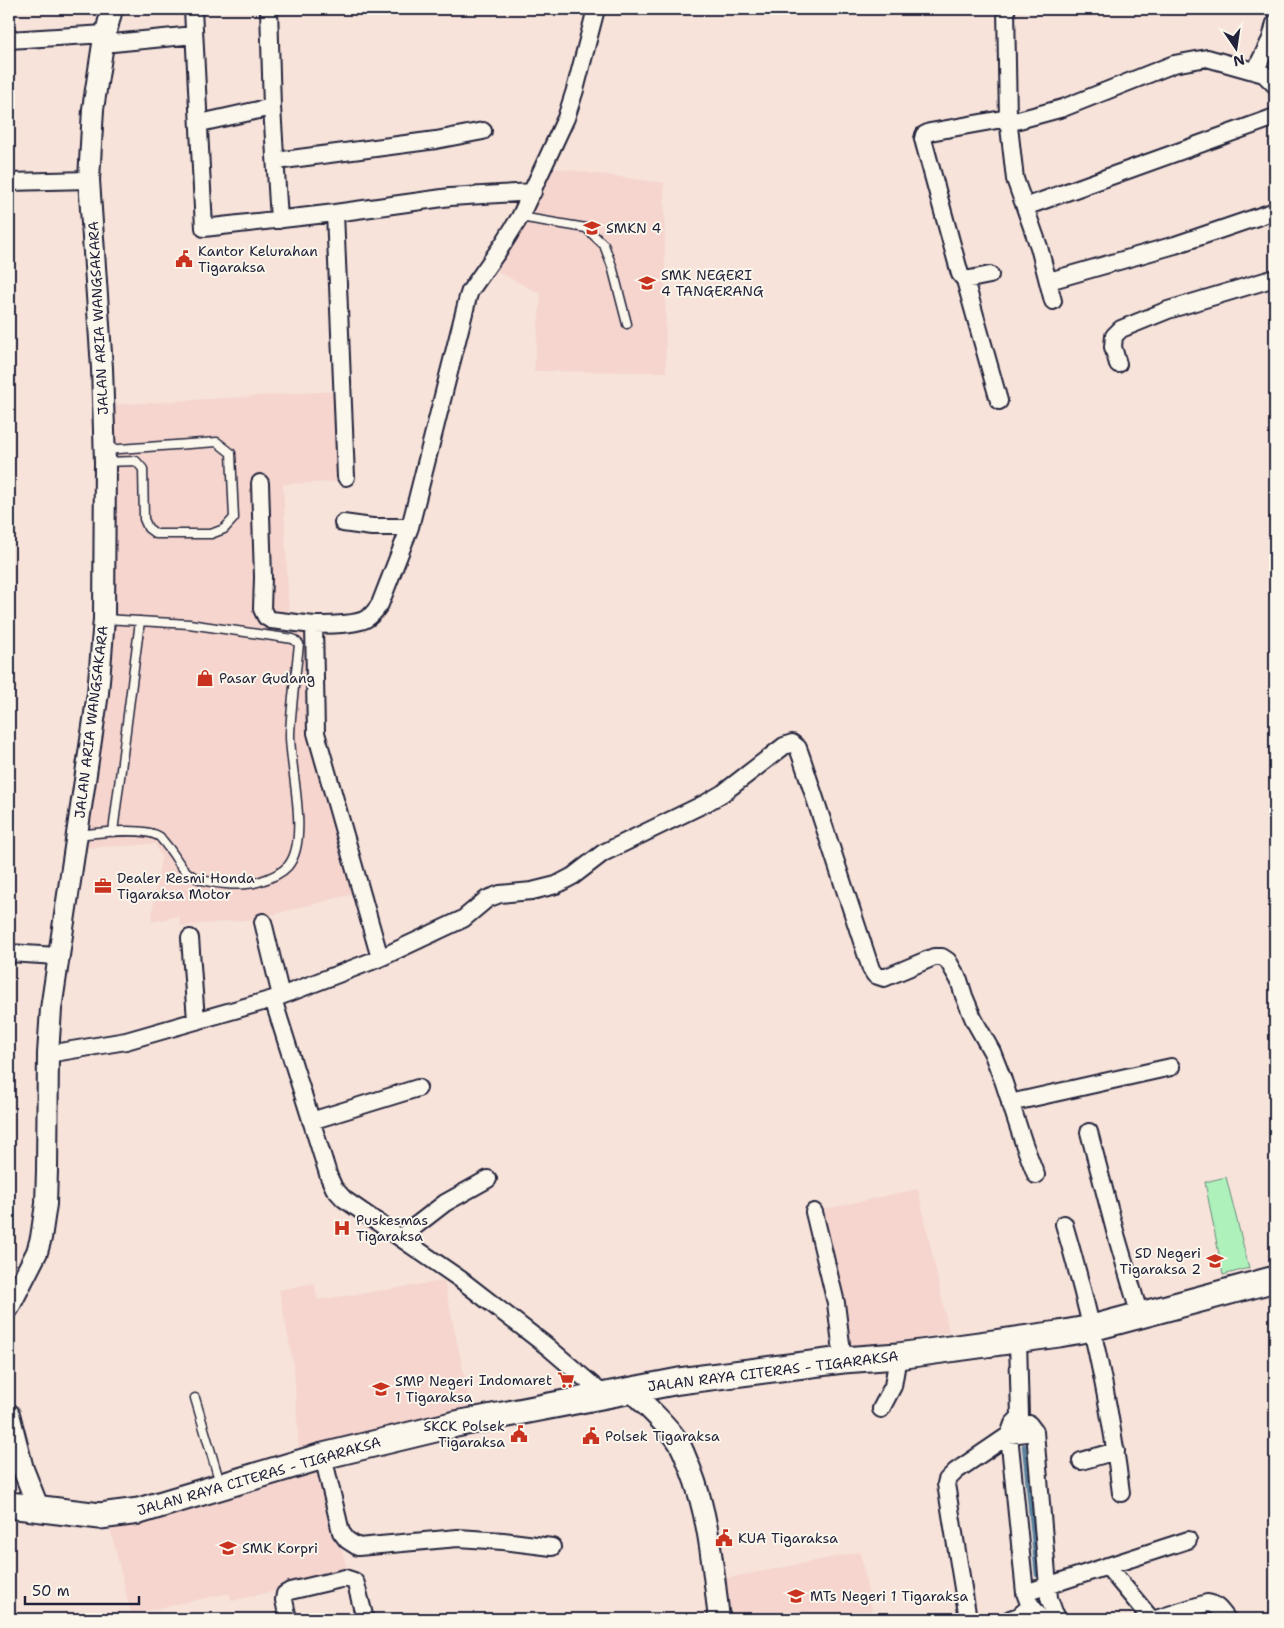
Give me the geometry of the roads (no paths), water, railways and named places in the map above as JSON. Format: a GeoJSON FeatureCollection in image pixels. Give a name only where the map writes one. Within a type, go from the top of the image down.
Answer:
{"type":"FeatureCollection","features":[{"type":"Feature","properties":{"kind":"main road","name":"JALAN RAYA CITERAS - TIGARAKSA"},"geometry":{"type":"LineString","coordinates":[[9,1505],[100,1516],[139,1511],[323,1456],[456,1424],[630,1390],[746,1372],[843,1360],[898,1356],[1092,1328],[1275,1279]]}},
{"type":"Feature","properties":{"kind":"street","name":"JALAN ARIA WANGSAKARA"},"geometry":{"type":"LineString","coordinates":[[9,1307],[37,1252],[46,1204],[50,1009],[98,693],[104,619],[105,456],[102,368],[89,180],[93,110],[104,39],[112,9]]}},
{"type":"Feature","properties":{"kind":"street"},"geometry":{"type":"LineString","coordinates":[[193,9],[204,228],[335,214],[450,197],[533,192]]}},
{"type":"Feature","properties":{"kind":"street"},"geometry":{"type":"LineString","coordinates":[[269,9],[272,107],[280,220]]}},
{"type":"Feature","properties":{"kind":"street"},"geometry":{"type":"LineString","coordinates":[[260,483],[263,577],[262,609],[266,617],[272,620],[314,625],[334,625],[365,620],[374,613],[380,604],[410,527],[470,291],[503,244],[533,192],[566,118],[596,9]]}},
{"type":"Feature","properties":{"kind":"street"},"geometry":{"type":"LineString","coordinates":[[1006,9],[1008,118],[1015,179],[1049,281],[1053,300]]}},
{"type":"Feature","properties":{"kind":"street"},"geometry":{"type":"LineString","coordinates":[[1255,71],[1271,39],[1275,23]]}},
{"type":"Feature","properties":{"kind":"street"},"geometry":{"type":"LineString","coordinates":[[9,40],[104,39],[194,35]]}},
{"type":"Feature","properties":{"kind":"street"},"geometry":{"type":"LineString","coordinates":[[999,401],[965,280],[960,274],[924,142],[924,135],[930,132],[1008,118],[1015,121],[1023,119],[1063,108],[1174,64],[1207,58],[1264,74],[1275,85]]}},
{"type":"Feature","properties":{"kind":"street"},"geometry":{"type":"LineString","coordinates":[[200,123],[272,107]]}},
{"type":"Feature","properties":{"kind":"street"},"geometry":{"type":"LineString","coordinates":[[1025,207],[1275,117]]}},
{"type":"Feature","properties":{"kind":"street"},"geometry":{"type":"LineString","coordinates":[[276,161],[436,140],[483,131]]}},
{"type":"Feature","properties":{"kind":"street"},"geometry":{"type":"LineString","coordinates":[[9,182],[89,180]]}},
{"type":"Feature","properties":{"kind":"street"},"geometry":{"type":"LineString","coordinates":[[1049,281],[1174,245],[1275,211]]}},
{"type":"Feature","properties":{"kind":"street"},"geometry":{"type":"LineString","coordinates":[[335,214],[346,477]]}},
{"type":"Feature","properties":{"kind":"street"},"geometry":{"type":"LineString","coordinates":[[965,280],[990,275]]}},
{"type":"Feature","properties":{"kind":"street"},"geometry":{"type":"LineString","coordinates":[[1118,364],[1113,347],[1114,336],[1121,329],[1168,310],[1275,278]]}},
{"type":"Feature","properties":{"kind":"street"},"geometry":{"type":"LineString","coordinates":[[343,523],[410,527]]}},
{"type":"Feature","properties":{"kind":"street"},"geometry":{"type":"LineString","coordinates":[[314,625],[316,732],[380,958]]}},
{"type":"Feature","properties":{"kind":"street"},"geometry":{"type":"LineString","coordinates":[[48,1054],[126,1041],[277,998],[380,958],[463,919],[487,899],[500,894],[532,890],[556,884],[573,876],[603,853],[717,796],[784,746],[792,744],[798,748],[802,759],[871,969],[875,975],[884,978],[934,957],[942,957],[948,961],[959,980],[974,1020],[992,1052],[1036,1174]]}},
{"type":"Feature","properties":{"kind":"street"},"geometry":{"type":"LineString","coordinates":[[263,922],[277,998],[311,1121],[334,1188],[344,1199],[364,1214],[401,1237],[475,1290],[548,1347],[604,1395]]}},
{"type":"Feature","properties":{"kind":"street"},"geometry":{"type":"LineString","coordinates":[[190,938],[196,1020]]}},
{"type":"Feature","properties":{"kind":"street"},"geometry":{"type":"LineString","coordinates":[[9,953],[57,956]]}},
{"type":"Feature","properties":{"kind":"street"},"geometry":{"type":"LineString","coordinates":[[1010,1103],[1171,1067]]}},
{"type":"Feature","properties":{"kind":"street"},"geometry":{"type":"LineString","coordinates":[[311,1121],[418,1088]]}},
{"type":"Feature","properties":{"kind":"street"},"geometry":{"type":"LineString","coordinates":[[1089,1132],[1140,1316]]}},
{"type":"Feature","properties":{"kind":"street"},"geometry":{"type":"LineString","coordinates":[[401,1237],[445,1203],[488,1179]]}},
{"type":"Feature","properties":{"kind":"street"},"geometry":{"type":"LineString","coordinates":[[814,1212],[836,1303],[843,1360]]}},
{"type":"Feature","properties":{"kind":"street"},"geometry":{"type":"LineString","coordinates":[[1064,1224],[1092,1328],[1116,1451],[1121,1493]]}},
{"type":"Feature","properties":{"kind":"street"},"geometry":{"type":"LineString","coordinates":[[1018,1340],[1020,1417],[1013,1424],[1009,1435],[1032,1606]]}},
{"type":"Feature","properties":{"kind":"street"},"geometry":{"type":"LineString","coordinates":[[881,1410],[893,1386],[898,1356]]}},
{"type":"Feature","properties":{"kind":"street"},"geometry":{"type":"LineString","coordinates":[[630,1390],[665,1423],[678,1442],[694,1480],[703,1512],[711,1554],[719,1619]]}},
{"type":"Feature","properties":{"kind":"street"},"geometry":{"type":"LineString","coordinates":[[9,1414],[24,1468],[38,1508]]}},
{"type":"Feature","properties":{"kind":"street"},"geometry":{"type":"LineString","coordinates":[[1020,1417],[1026,1420],[1035,1432],[1047,1586],[1049,1598],[1058,1619]]}},
{"type":"Feature","properties":{"kind":"street"},"geometry":{"type":"LineString","coordinates":[[968,1619],[946,1484],[947,1480],[956,1471],[1009,1435],[1035,1432]]}},
{"type":"Feature","properties":{"kind":"street"},"geometry":{"type":"LineString","coordinates":[[1081,1460],[1116,1451]]}},
{"type":"Feature","properties":{"kind":"street"},"geometry":{"type":"LineString","coordinates":[[323,1456],[341,1532],[347,1540],[358,1547],[458,1538],[552,1547]]}},
{"type":"Feature","properties":{"kind":"street"},"geometry":{"type":"LineString","coordinates":[[1010,1619],[1019,1616],[1032,1606],[1047,1586],[1188,1540]]}},
{"type":"Feature","properties":{"kind":"street"},"geometry":{"type":"LineString","coordinates":[[1107,1566],[1151,1619]]}},
{"type":"Feature","properties":{"kind":"street"},"geometry":{"type":"LineString","coordinates":[[288,1619],[284,1600],[285,1594],[290,1591],[345,1578],[354,1581],[356,1584],[365,1619]]}},
{"type":"Feature","properties":{"kind":"street"},"geometry":{"type":"LineString","coordinates":[[1156,1619],[1207,1603],[1213,1603],[1227,1619]]}},
{"type":"Feature","properties":{"kind":"lane"},"geometry":{"type":"LineString","coordinates":[[520,217],[586,228],[604,245],[612,266],[627,324]]}},
{"type":"Feature","properties":{"kind":"lane"},"geometry":{"type":"LineString","coordinates":[[217,442],[230,453],[234,518],[224,529],[211,534],[156,534],[148,528],[144,519],[143,469],[136,461],[105,456],[217,442]]}},
{"type":"Feature","properties":{"kind":"lane"},"geometry":{"type":"LineString","coordinates":[[77,835],[143,832],[159,836],[178,864],[188,874],[204,881],[252,884],[271,878],[287,867],[294,854],[298,838],[290,735],[299,644],[293,639],[189,624],[104,619]]}},
{"type":"Feature","properties":{"kind":"lane"},"geometry":{"type":"LineString","coordinates":[[113,832],[140,621]]}},
{"type":"Feature","properties":{"kind":"lane"},"geometry":{"type":"LineString","coordinates":[[194,1398],[221,1487]]}},
{"type":"Feature","properties":{"kind":"waterway"},"geometry":{"type":"LineString","coordinates":[[1024,1446],[1037,1575]]}},
{"type":"Feature","properties":{"kind":"place","name":"SMKN 4"},"geometry":{"type":"Point","coordinates":[592,228]}},
{"type":"Feature","properties":{"kind":"place","name":"Kantor Kelurahan Tigaraksa"},"geometry":{"type":"Point","coordinates":[184,259]}},
{"type":"Feature","properties":{"kind":"place","name":"SMK NEGERI 4 TANGERANG"},"geometry":{"type":"Point","coordinates":[647,283]}},
{"type":"Feature","properties":{"kind":"place","name":"Pasar Gudang"},"geometry":{"type":"Point","coordinates":[205,678]}},
{"type":"Feature","properties":{"kind":"place","name":"Dealer Resmi Honda Tigaraksa Motor"},"geometry":{"type":"Point","coordinates":[103,886]}},
{"type":"Feature","properties":{"kind":"place","name":"Puskesmas Tigaraksa"},"geometry":{"type":"Point","coordinates":[342,1228]}},
{"type":"Feature","properties":{"kind":"place","name":"SD Negeri Tigaraksa 2"},"geometry":{"type":"Point","coordinates":[1215,1261]}},
{"type":"Feature","properties":{"kind":"place","name":"Indomaret"},"geometry":{"type":"Point","coordinates":[566,1380]}},
{"type":"Feature","properties":{"kind":"place","name":"SMP Negeri 1 Tigaraksa"},"geometry":{"type":"Point","coordinates":[381,1389]}},
{"type":"Feature","properties":{"kind":"place","name":"SKCK Polsek Tigaraksa"},"geometry":{"type":"Point","coordinates":[519,1434]}},
{"type":"Feature","properties":{"kind":"place","name":"Polsek Tigaraksa"},"geometry":{"type":"Point","coordinates":[591,1436]}},
{"type":"Feature","properties":{"kind":"place","name":"KUA Tigaraksa"},"geometry":{"type":"Point","coordinates":[724,1538]}},
{"type":"Feature","properties":{"kind":"place","name":"SMK Korpri"},"geometry":{"type":"Point","coordinates":[228,1548]}},
{"type":"Feature","properties":{"kind":"place","name":"MTs Negeri 1 Tigaraksa"},"geometry":{"type":"Point","coordinates":[796,1596]}}]}
